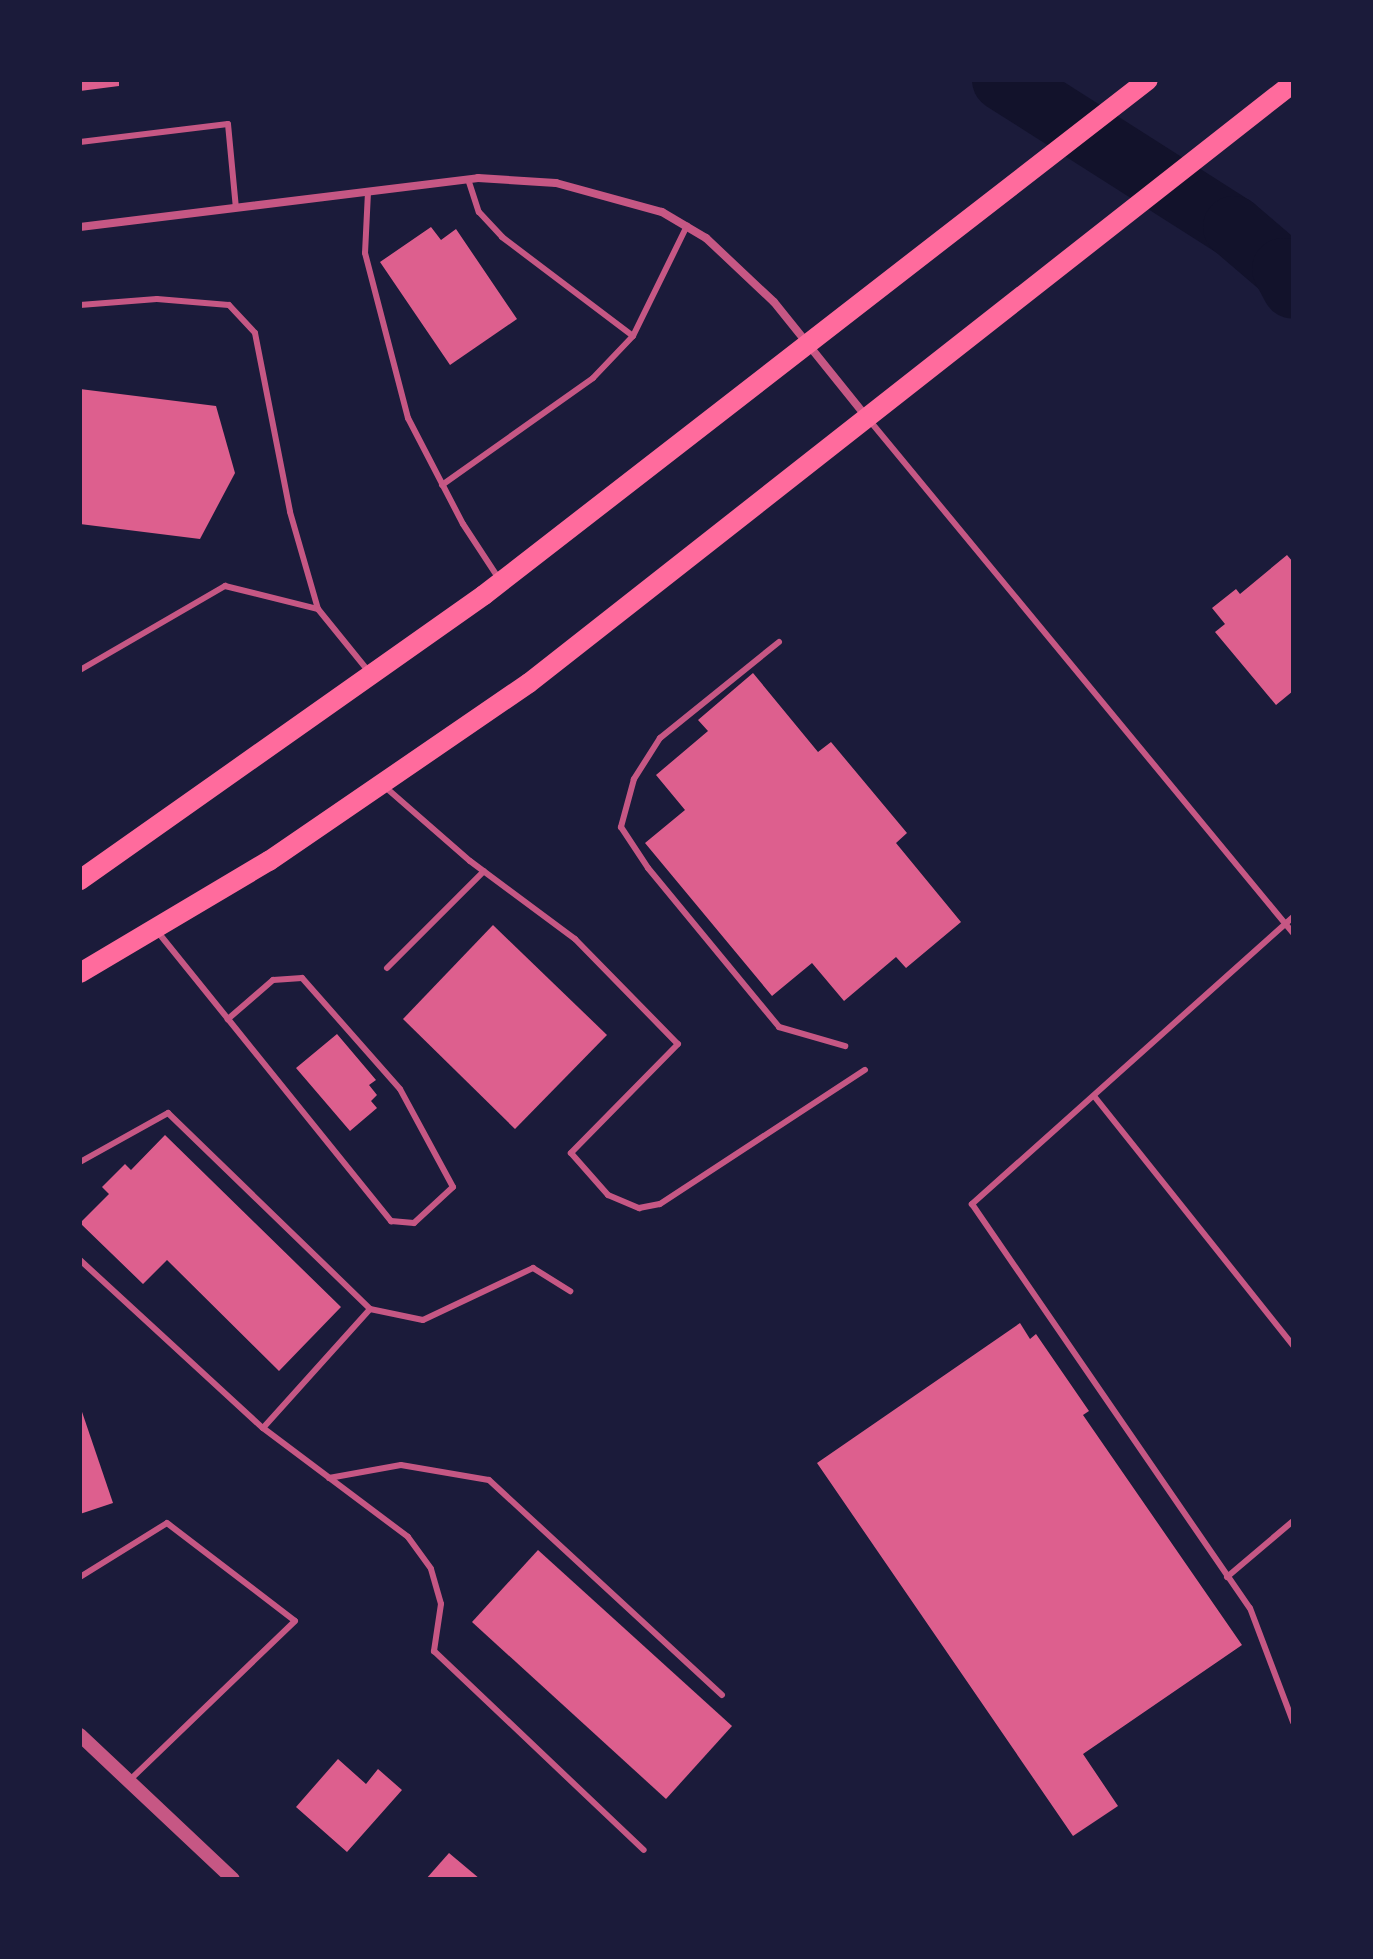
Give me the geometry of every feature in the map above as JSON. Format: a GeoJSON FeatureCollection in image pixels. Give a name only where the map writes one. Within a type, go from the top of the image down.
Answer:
{"type":"FeatureCollection","features":[{"type":"Feature","properties":{"kind":"main road"},"geometry":{"type":"LineString","coordinates":[[80,880],[501,582],[1148,80]]}},
{"type":"Feature","properties":{"kind":"main road"},"geometry":{"type":"LineString","coordinates":[[80,973],[269,861],[529,683],[865,415],[1293,83]]}},
{"type":"Feature","properties":{"kind":"street"},"geometry":{"type":"LineString","coordinates":[[80,227],[468,179],[556,183],[662,212],[734,260],[865,415]]}},
{"type":"Feature","properties":{"kind":"street"},"geometry":{"type":"LineString","coordinates":[[80,1735],[233,1879]]}},
{"type":"Feature","properties":{"kind":"lane"},"geometry":{"type":"LineString","coordinates":[[80,142],[228,124],[236,208]]}},
{"type":"Feature","properties":{"kind":"lane"},"geometry":{"type":"LineString","coordinates":[[468,179],[479,212],[502,237],[633,336]]}},
{"type":"Feature","properties":{"kind":"lane"},"geometry":{"type":"LineString","coordinates":[[368,192],[365,253],[408,418],[442,485],[501,582]]}},
{"type":"Feature","properties":{"kind":"lane"},"geometry":{"type":"LineString","coordinates":[[442,485],[593,378],[633,336],[687,226]]}},
{"type":"Feature","properties":{"kind":"lane"},"geometry":{"type":"LineString","coordinates":[[80,305],[157,299],[229,305],[255,333],[290,512],[318,609],[371,674]]}},
{"type":"Feature","properties":{"kind":"lane"},"geometry":{"type":"LineString","coordinates":[[865,415],[1293,933]]}},
{"type":"Feature","properties":{"kind":"lane"},"geometry":{"type":"LineString","coordinates":[[80,670],[225,586],[318,609]]}},
{"type":"Feature","properties":{"kind":"lane"},"geometry":{"type":"LineString","coordinates":[[779,642],[660,738],[634,779],[621,827],[648,868],[779,1027],[845,1046]]}},
{"type":"Feature","properties":{"kind":"lane"},"geometry":{"type":"LineString","coordinates":[[381,784],[484,871],[575,939],[678,1044],[571,1153],[608,1195],[639,1208],[660,1204],[865,1070]]}},
{"type":"Feature","properties":{"kind":"lane"},"geometry":{"type":"LineString","coordinates":[[387,968],[484,871]]}},
{"type":"Feature","properties":{"kind":"lane"},"geometry":{"type":"LineString","coordinates":[[1293,917],[972,1204],[1227,1577],[1268,1645],[1293,1722]]}},
{"type":"Feature","properties":{"kind":"lane"},"geometry":{"type":"LineString","coordinates":[[155,928],[228,1019],[391,1221],[414,1223],[453,1187],[400,1089],[302,978],[273,980],[228,1019]]}},
{"type":"Feature","properties":{"kind":"lane"},"geometry":{"type":"LineString","coordinates":[[1094,1096],[1293,1345]]}},
{"type":"Feature","properties":{"kind":"lane"},"geometry":{"type":"LineString","coordinates":[[80,1162],[168,1113],[370,1309],[423,1320],[533,1268],[570,1291]]}},
{"type":"Feature","properties":{"kind":"lane"},"geometry":{"type":"LineString","coordinates":[[82,1261],[263,1428],[408,1537],[431,1569],[441,1604],[434,1651],[644,1850]]}},
{"type":"Feature","properties":{"kind":"lane"},"geometry":{"type":"LineString","coordinates":[[263,1428],[370,1309]]}},
{"type":"Feature","properties":{"kind":"lane"},"geometry":{"type":"LineString","coordinates":[[329,1478],[401,1465],[489,1480],[722,1695]]}},
{"type":"Feature","properties":{"kind":"lane"},"geometry":{"type":"LineString","coordinates":[[1227,1577],[1293,1521]]}},
{"type":"Feature","properties":{"kind":"lane"},"geometry":{"type":"LineString","coordinates":[[80,1577],[167,1523],[295,1621],[129,1781]]}},
{"type":"Feature","properties":{"kind":"building"},"geometry":{"type":"Polygon","coordinates":[[[80,80],[119,80],[119,86],[80,91],[80,80]]]}},
{"type":"Feature","properties":{"kind":"building"},"geometry":{"type":"Polygon","coordinates":[[[431,227],[441,240],[456,229],[517,319],[450,365],[380,262],[431,227]]]}},
{"type":"Feature","properties":{"kind":"building"},"geometry":{"type":"Polygon","coordinates":[[[80,389],[216,406],[235,473],[200,539],[80,524],[80,389]]]}},
{"type":"Feature","properties":{"kind":"building"},"geometry":{"type":"Polygon","coordinates":[[[1287,555],[1293,562],[1293,691],[1276,705],[1215,632],[1225,624],[1212,608],[1236,589],[1240,594],[1287,555]]]}},
{"type":"Feature","properties":{"kind":"building"},"geometry":{"type":"Polygon","coordinates":[[[753,673],[818,752],[831,742],[907,833],[896,843],[961,922],[906,968],[896,957],[844,1001],[812,963],[772,996],[645,843],[685,810],[656,775],[708,731],[698,720],[753,673]]]}},
{"type":"Feature","properties":{"kind":"building"},"geometry":{"type":"Polygon","coordinates":[[[493,925],[607,1035],[515,1129],[403,1019],[493,925]]]}},
{"type":"Feature","properties":{"kind":"building"},"geometry":{"type":"Polygon","coordinates":[[[337,1034],[376,1080],[369,1085],[377,1095],[371,1101],[377,1108],[350,1131],[296,1068],[337,1034]]]}},
{"type":"Feature","properties":{"kind":"building"},"geometry":{"type":"Polygon","coordinates":[[[165,1135],[341,1307],[279,1371],[167,1260],[143,1284],[80,1223],[109,1194],[102,1187],[125,1164],[131,1170],[165,1135]]]}},
{"type":"Feature","properties":{"kind":"building"},"geometry":{"type":"Polygon","coordinates":[[[1020,1323],[1030,1339],[1036,1334],[1089,1411],[1083,1415],[1242,1645],[1083,1754],[1118,1806],[1073,1836],[817,1463],[1020,1323]]]}},
{"type":"Feature","properties":{"kind":"building"},"geometry":{"type":"Polygon","coordinates":[[[80,1406],[113,1503],[80,1514],[80,1406]]]}},
{"type":"Feature","properties":{"kind":"building"},"geometry":{"type":"Polygon","coordinates":[[[538,1550],[732,1726],[666,1799],[472,1622],[538,1550]]]}},
{"type":"Feature","properties":{"kind":"building"},"geometry":{"type":"Polygon","coordinates":[[[338,1759],[366,1784],[378,1769],[402,1790],[347,1852],[296,1807],[338,1759]]]}},
{"type":"Feature","properties":{"kind":"building"},"geometry":{"type":"Polygon","coordinates":[[[449,1853],[480,1879],[426,1879],[449,1853]]]}},
{"type":"Feature","properties":{"kind":"waterway"},"geometry":{"type":"LineString","coordinates":[[1003,80],[1234,227],[1283,269],[1293,288]]}}]}
